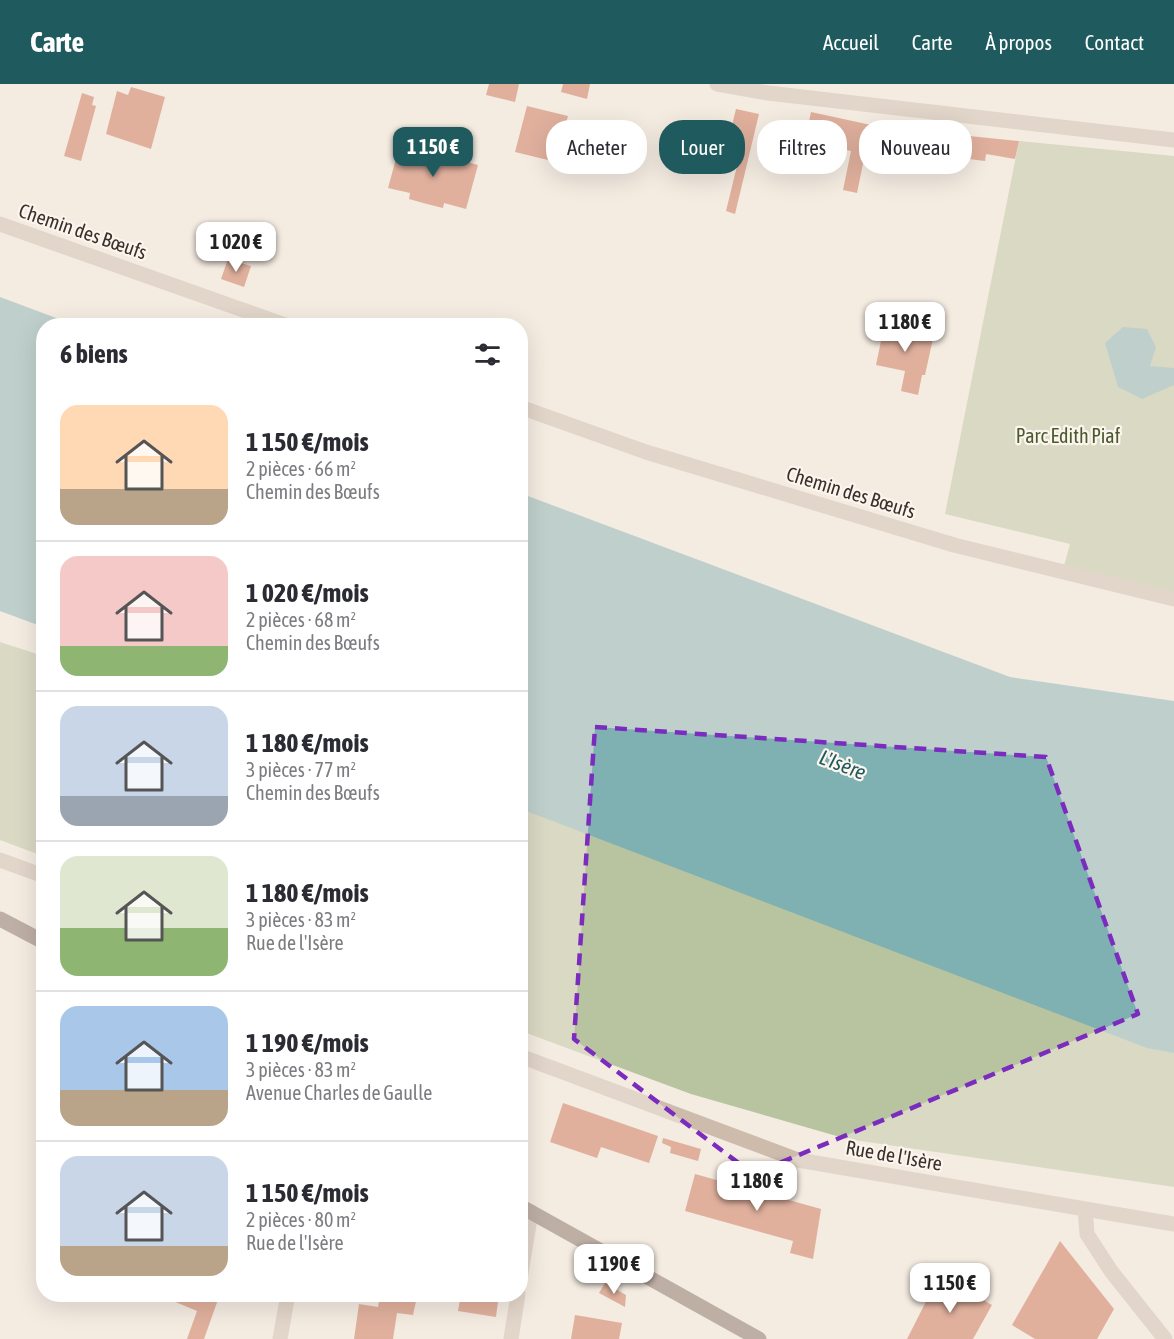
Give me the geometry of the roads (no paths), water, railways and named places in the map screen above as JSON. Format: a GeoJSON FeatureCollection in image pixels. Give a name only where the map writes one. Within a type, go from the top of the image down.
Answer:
{"type":"FeatureCollection","features":[{"type":"Feature","properties":{"kind":"main road"},"geometry":{"type":"LineString","coordinates":[[0,919],[36,938]]}},
{"type":"Feature","properties":{"kind":"main road"},"geometry":{"type":"LineString","coordinates":[[528,1210],[759,1339]]}},
{"type":"Feature","properties":{"kind":"street"},"geometry":{"type":"LineString","coordinates":[[717,84],[768,93],[1174,140]]}},
{"type":"Feature","properties":{"kind":"street","name":"Chemin des Bœufs"},"geometry":{"type":"LineString","coordinates":[[0,224],[265,318]]}},
{"type":"Feature","properties":{"kind":"street","name":"Chemin des Bœufs"},"geometry":{"type":"LineString","coordinates":[[528,410],[646,452],[954,545],[1174,598]]}},
{"type":"Feature","properties":{"kind":"street"},"geometry":{"type":"LineString","coordinates":[[0,860],[36,873]]}},
{"type":"Feature","properties":{"kind":"street","name":"Rue de l'Isère"},"geometry":{"type":"LineString","coordinates":[[528,1059],[798,1160],[1174,1224]]}},
{"type":"Feature","properties":{"kind":"street"},"geometry":{"type":"LineString","coordinates":[[1085,1209],[1087,1234],[1111,1271],[1165,1339]]}},
{"type":"Feature","properties":{"kind":"street"},"geometry":{"type":"LineString","coordinates":[[280,1339],[287,1302]]}},
{"type":"Feature","properties":{"kind":"street"},"geometry":{"type":"LineString","coordinates":[[511,1339],[517,1302]]}},
{"type":"Feature","properties":{"kind":"water"},"geometry":{"type":"Polygon","coordinates":[[[0,297],[56,318],[36,318],[36,624],[0,611],[0,297]]]}},
{"type":"Feature","properties":{"kind":"water"},"geometry":{"type":"Polygon","coordinates":[[[1123,327],[1147,329],[1156,347],[1150,366],[1174,368],[1174,385],[1142,399],[1118,387],[1105,343],[1123,327]]]}},
{"type":"Feature","properties":{"kind":"water","name":"L'Isère"},"geometry":{"type":"Polygon","coordinates":[[[528,496],[1010,677],[1174,701],[1174,1053],[1147,1048],[528,812],[528,496]]]}},
{"type":"Feature","properties":{"kind":"park label","name":"Parc Edith Piaf"},"geometry":{"type":"Point","coordinates":[1068,435]}}]}
